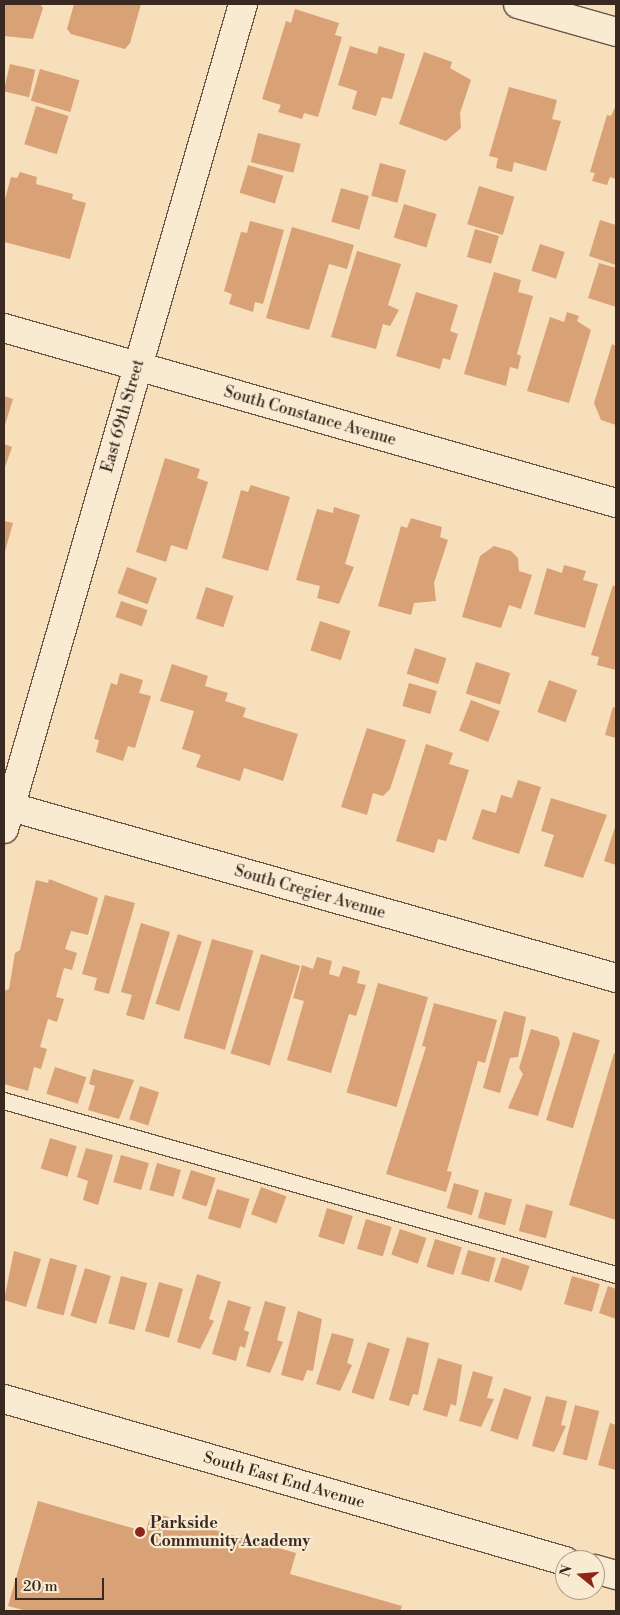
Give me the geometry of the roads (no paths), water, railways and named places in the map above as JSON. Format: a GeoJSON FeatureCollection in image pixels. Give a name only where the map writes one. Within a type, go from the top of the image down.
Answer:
{"type":"FeatureCollection","features":[{"type":"Feature","properties":{"kind":"street","name":"East 69th Street"},"geometry":{"type":"LineString","coordinates":[[6,813],[242,4]]}},
{"type":"Feature","properties":{"kind":"street"},"geometry":{"type":"LineString","coordinates":[[518,4],[616,32]]}},
{"type":"Feature","properties":{"kind":"street","name":"South Constance Avenue"},"geometry":{"type":"LineString","coordinates":[[4,328],[616,503]]}},
{"type":"Feature","properties":{"kind":"street","name":"South Cregier Avenue"},"geometry":{"type":"LineString","coordinates":[[6,813],[616,978]]}},
{"type":"Feature","properties":{"kind":"street","name":"South East End Avenue"},"geometry":{"type":"LineString","coordinates":[[4,1398],[555,1557]]}},
{"type":"Feature","properties":{"kind":"lane"},"geometry":{"type":"LineString","coordinates":[[4,1101],[616,1276]]}},
{"type":"Feature","properties":{"kind":"place","name":"Parkside Community Academy"},"geometry":{"type":"Point","coordinates":[140,1532]}}]}
